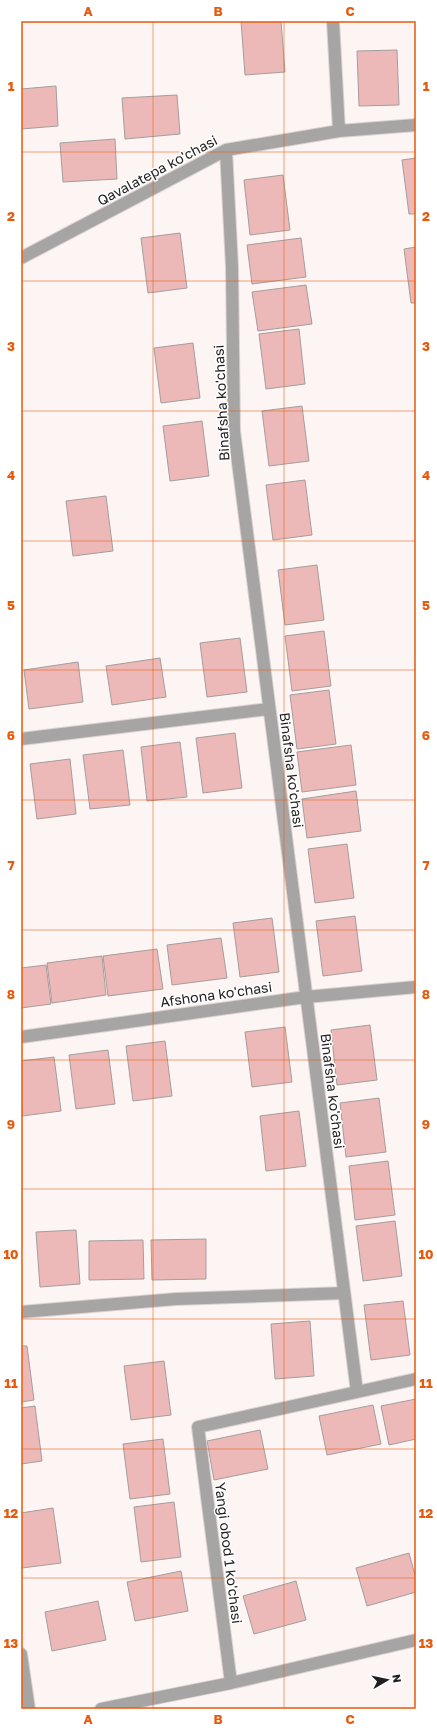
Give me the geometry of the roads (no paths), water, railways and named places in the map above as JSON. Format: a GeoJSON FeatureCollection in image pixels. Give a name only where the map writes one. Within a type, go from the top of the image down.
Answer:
{"type":"FeatureCollection","features":[{"type":"Feature","properties":{"kind":"street"},"geometry":{"type":"LineString","coordinates":[[333,21],[339,131]]}},
{"type":"Feature","properties":{"kind":"street","name":"Qavalatepa ko'chasi"},"geometry":{"type":"LineString","coordinates":[[21,258],[226,150],[339,131],[416,125]]}},
{"type":"Feature","properties":{"kind":"street","name":"Binafsha ko'chasi"},"geometry":{"type":"LineString","coordinates":[[226,150],[232,267],[234,431],[356,1392]]}},
{"type":"Feature","properties":{"kind":"street"},"geometry":{"type":"LineString","coordinates":[[21,739],[269,709]]}},
{"type":"Feature","properties":{"kind":"street","name":"Afshona ko'chasi"},"geometry":{"type":"LineString","coordinates":[[21,1037],[306,997],[416,987]]}},
{"type":"Feature","properties":{"kind":"street"},"geometry":{"type":"LineString","coordinates":[[21,1312],[176,1299],[344,1293]]}},
{"type":"Feature","properties":{"kind":"street"},"geometry":{"type":"LineString","coordinates":[[356,1392],[416,1379]]}},
{"type":"Feature","properties":{"kind":"street","name":"Yangi obod 1 ko'chasi"},"geometry":{"type":"LineString","coordinates":[[231,1683],[198,1427],[356,1392]]}},
{"type":"Feature","properties":{"kind":"street"},"geometry":{"type":"LineString","coordinates":[[101,1709],[122,1707],[416,1640]]}},
{"type":"Feature","properties":{"kind":"street"},"geometry":{"type":"LineString","coordinates":[[21,1654],[29,1709]]}}]}
